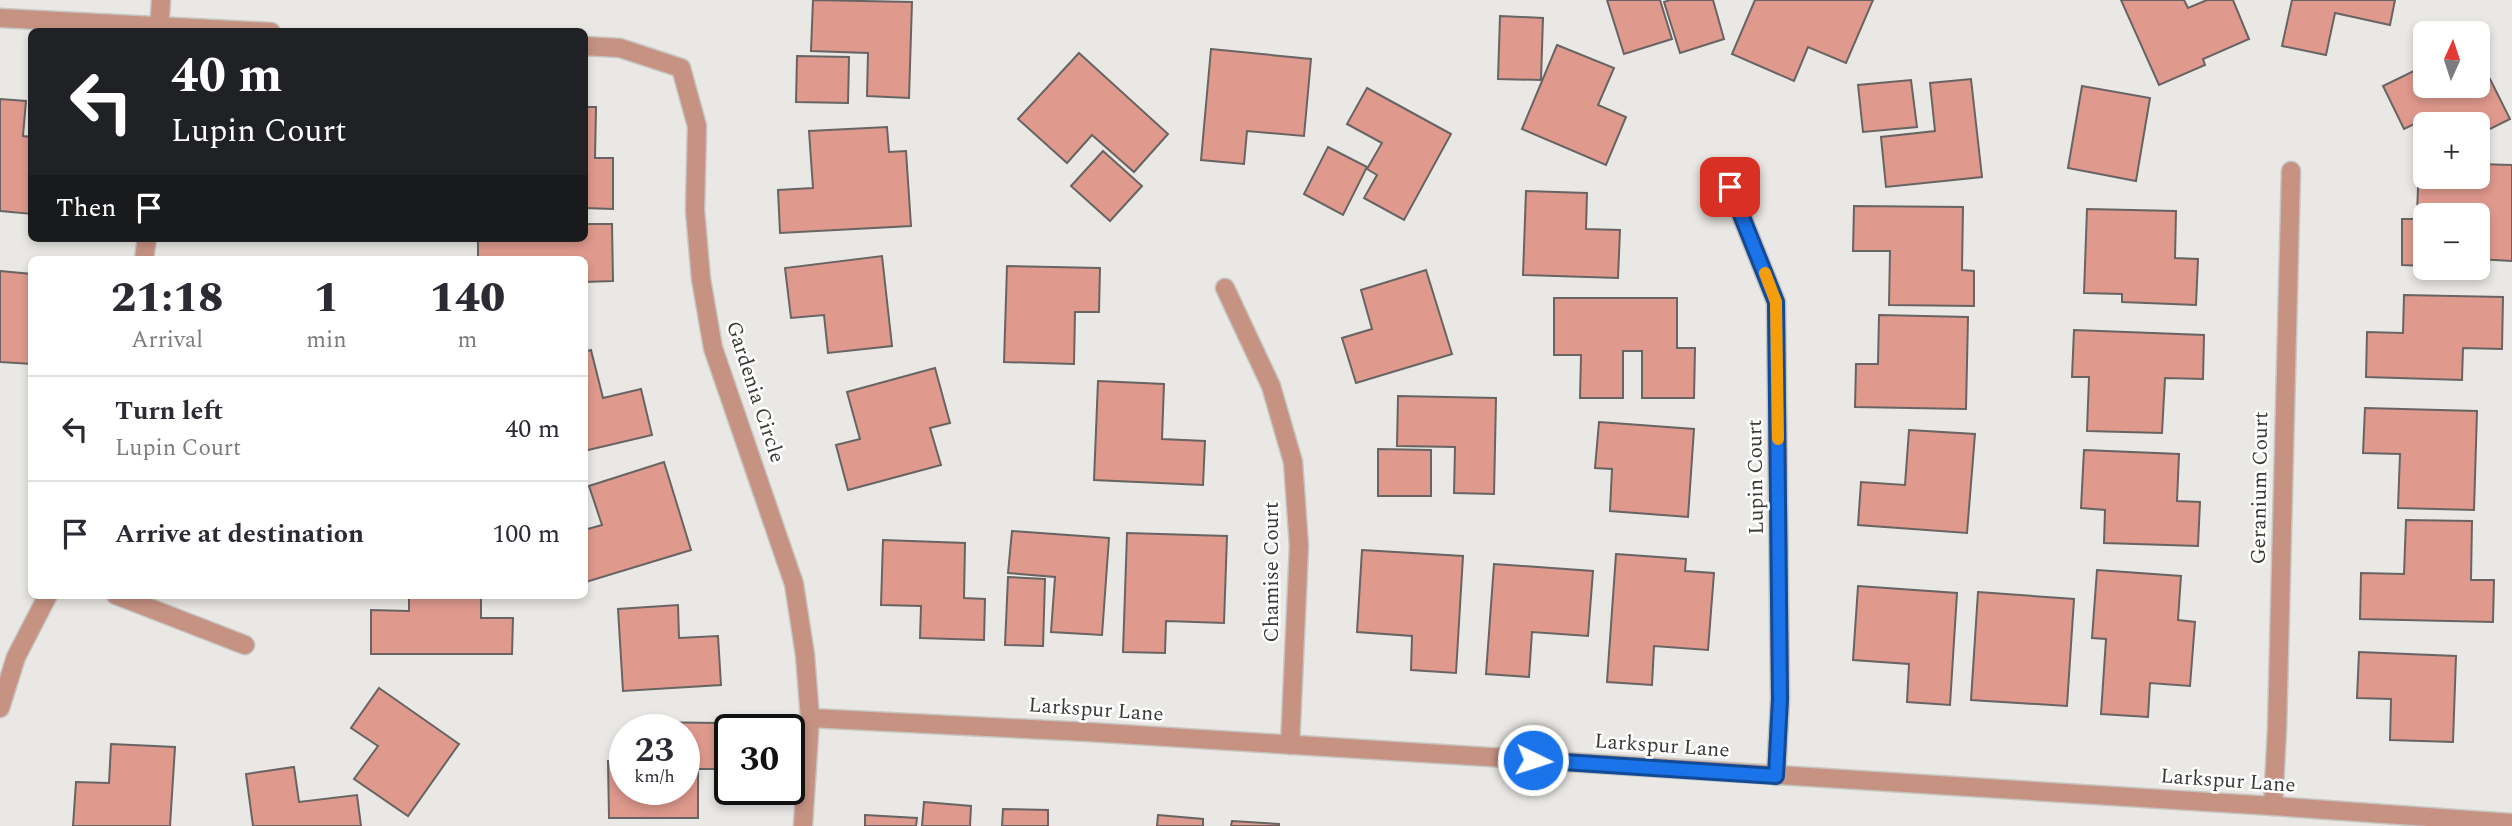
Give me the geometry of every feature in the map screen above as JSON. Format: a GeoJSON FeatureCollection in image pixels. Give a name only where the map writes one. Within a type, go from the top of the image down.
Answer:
{"type":"FeatureCollection","features":[{"type":"Feature","properties":{"kind":"street"},"geometry":{"type":"LineString","coordinates":[[159,28],[161,0]]}},
{"type":"Feature","properties":{"kind":"street"},"geometry":{"type":"LineString","coordinates":[[0,18],[145,28]]}},
{"type":"Feature","properties":{"kind":"street","name":"Gardenia Circle"},"geometry":{"type":"LineString","coordinates":[[588,46],[620,48],[681,68],[697,126],[695,210],[701,279],[713,348],[794,584],[805,655],[810,718],[803,826]]}},
{"type":"Feature","properties":{"kind":"street","name":"Geranium Court"},"geometry":{"type":"LineString","coordinates":[[2273,806],[2291,171]]}},
{"type":"Feature","properties":{"kind":"street","name":"Lupin Court"},"geometry":{"type":"LineString","coordinates":[[1730,187],[1776,302],[1780,699],[1776,776]]}},
{"type":"Feature","properties":{"kind":"street","name":"Chamise Court"},"geometry":{"type":"LineString","coordinates":[[1224,288],[1271,386],[1293,462],[1299,546],[1290,745]]}},
{"type":"Feature","properties":{"kind":"street"},"geometry":{"type":"LineString","coordinates":[[0,708],[16,657],[46,599]]}},
{"type":"Feature","properties":{"kind":"street"},"geometry":{"type":"LineString","coordinates":[[127,599],[245,645]]}},
{"type":"Feature","properties":{"kind":"street","name":"Larkspur Lane"},"geometry":{"type":"LineString","coordinates":[[810,718],[2273,806],[2512,824]]}},
{"type":"Feature","properties":{"kind":"building"},"geometry":{"type":"Polygon","coordinates":[[[813,0],[912,2],[909,98],[867,96],[868,53],[811,51],[813,0]]]}},
{"type":"Feature","properties":{"kind":"building"},"geometry":{"type":"Polygon","coordinates":[[[1607,0],[1660,0],[1672,39],[1624,54],[1607,0]]]}},
{"type":"Feature","properties":{"kind":"building"},"geometry":{"type":"Polygon","coordinates":[[[1713,0],[1724,39],[1680,53],[1664,2],[1713,0]]]}},
{"type":"Feature","properties":{"kind":"building"},"geometry":{"type":"Polygon","coordinates":[[[1755,0],[1873,0],[1846,63],[1808,47],[1794,81],[1732,54],[1755,0]]]}},
{"type":"Feature","properties":{"kind":"building"},"geometry":{"type":"Polygon","coordinates":[[[2121,0],[2184,0],[2188,8],[2207,0],[2233,0],[2249,39],[2203,59],[2205,65],[2159,85],[2121,0]]]}},
{"type":"Feature","properties":{"kind":"building"},"geometry":{"type":"Polygon","coordinates":[[[2292,0],[2395,0],[2390,25],[2335,13],[2326,55],[2282,46],[2292,0]]]}},
{"type":"Feature","properties":{"kind":"building"},"geometry":{"type":"Polygon","coordinates":[[[1500,16],[1543,18],[1541,80],[1498,79],[1500,16]]]}},
{"type":"Feature","properties":{"kind":"building"},"geometry":{"type":"Polygon","coordinates":[[[1557,45],[1614,68],[1598,105],[1626,117],[1606,165],[1522,129],[1557,45]]]}},
{"type":"Feature","properties":{"kind":"building"},"geometry":{"type":"Polygon","coordinates":[[[1211,49],[1311,59],[1304,136],[1247,131],[1244,164],[1201,160],[1211,49]]]}},
{"type":"Feature","properties":{"kind":"building"},"geometry":{"type":"Polygon","coordinates":[[[1079,53],[1168,134],[1134,172],[1092,135],[1067,163],[1018,119],[1079,53]]]}},
{"type":"Feature","properties":{"kind":"building"},"geometry":{"type":"Polygon","coordinates":[[[797,56],[849,57],[848,103],[796,102],[797,56]]]}},
{"type":"Feature","properties":{"kind":"building"},"geometry":{"type":"Polygon","coordinates":[[[2413,71],[2413,98],[2490,98],[2490,79],[2510,119],[2490,129],[2490,112],[2413,112],[2413,125],[2404,129],[2383,86],[2413,71]]]}},
{"type":"Feature","properties":{"kind":"building"},"geometry":{"type":"Polygon","coordinates":[[[1971,79],[1982,177],[1886,187],[1881,137],[1935,131],[1930,83],[1971,79]]]}},
{"type":"Feature","properties":{"kind":"building"},"geometry":{"type":"Polygon","coordinates":[[[1911,80],[1917,127],[1863,132],[1858,85],[1911,80]]]}},
{"type":"Feature","properties":{"kind":"building"},"geometry":{"type":"Polygon","coordinates":[[[2082,86],[2150,98],[2136,181],[2068,168],[2082,86]]]}},
{"type":"Feature","properties":{"kind":"building"},"geometry":{"type":"Polygon","coordinates":[[[1367,88],[1451,134],[1404,220],[1364,198],[1377,175],[1367,169],[1382,143],[1347,124],[1367,88]]]}},
{"type":"Feature","properties":{"kind":"building"},"geometry":{"type":"Polygon","coordinates":[[[0,99],[26,101],[23,136],[28,137],[28,214],[0,211],[0,99]]]}},
{"type":"Feature","properties":{"kind":"building"},"geometry":{"type":"Polygon","coordinates":[[[588,107],[596,107],[595,158],[613,158],[613,209],[588,208],[588,107]]]}},
{"type":"Feature","properties":{"kind":"building"},"geometry":{"type":"Polygon","coordinates":[[[887,127],[889,152],[906,151],[911,226],[780,233],[778,190],[813,188],[809,131],[887,127]]]}},
{"type":"Feature","properties":{"kind":"building"},"geometry":{"type":"Polygon","coordinates":[[[1328,147],[1367,167],[1343,215],[1304,194],[1328,147]]]}},
{"type":"Feature","properties":{"kind":"building"},"geometry":{"type":"Polygon","coordinates":[[[1103,151],[1142,186],[1110,221],[1071,186],[1103,151]]]}},
{"type":"Feature","properties":{"kind":"building"},"geometry":{"type":"Polygon","coordinates":[[[2490,164],[2512,165],[2512,261],[2490,260],[2490,203],[2417,203],[2418,189],[2490,189],[2490,164]]]}},
{"type":"Feature","properties":{"kind":"building"},"geometry":{"type":"Polygon","coordinates":[[[1526,191],[1587,193],[1586,229],[1620,230],[1618,278],[1523,275],[1526,191]]]}},
{"type":"Feature","properties":{"kind":"building"},"geometry":{"type":"Polygon","coordinates":[[[1854,206],[1963,207],[1962,270],[1974,271],[1974,306],[1889,305],[1890,251],[1853,251],[1854,206]]]}},
{"type":"Feature","properties":{"kind":"building"},"geometry":{"type":"Polygon","coordinates":[[[2087,209],[2176,211],[2175,258],[2198,259],[2196,305],[2122,302],[2122,294],[2084,293],[2087,209]]]}},
{"type":"Feature","properties":{"kind":"building"},"geometry":{"type":"Polygon","coordinates":[[[2402,219],[2413,219],[2413,265],[2402,265],[2402,219]]]}},
{"type":"Feature","properties":{"kind":"building"},"geometry":{"type":"Polygon","coordinates":[[[588,224],[612,224],[613,281],[588,282],[588,256],[478,256],[478,242],[588,242],[588,224]]]}},
{"type":"Feature","properties":{"kind":"building"},"geometry":{"type":"Polygon","coordinates":[[[882,256],[892,346],[828,353],[824,315],[791,318],[785,268],[882,256]]]}},
{"type":"Feature","properties":{"kind":"building"},"geometry":{"type":"Polygon","coordinates":[[[1007,266],[1100,268],[1099,312],[1075,312],[1074,364],[1004,362],[1007,266]]]}},
{"type":"Feature","properties":{"kind":"building"},"geometry":{"type":"Polygon","coordinates":[[[1426,270],[1452,354],[1356,383],[1342,338],[1372,329],[1361,290],[1426,270]]]}},
{"type":"Feature","properties":{"kind":"building"},"geometry":{"type":"Polygon","coordinates":[[[0,271],[28,274],[28,364],[0,362],[0,271]]]}},
{"type":"Feature","properties":{"kind":"building"},"geometry":{"type":"Polygon","coordinates":[[[2404,295],[2503,297],[2502,349],[2463,348],[2462,380],[2366,377],[2367,332],[2403,333],[2404,295]]]}},
{"type":"Feature","properties":{"kind":"building"},"geometry":{"type":"Polygon","coordinates":[[[1554,298],[1677,298],[1677,348],[1695,348],[1694,398],[1642,398],[1642,351],[1623,351],[1623,398],[1580,398],[1581,355],[1554,355],[1554,298]]]}},
{"type":"Feature","properties":{"kind":"building"},"geometry":{"type":"Polygon","coordinates":[[[1879,315],[1968,317],[1966,409],[1855,407],[1856,364],[1878,364],[1879,315]]]}},
{"type":"Feature","properties":{"kind":"building"},"geometry":{"type":"Polygon","coordinates":[[[2074,330],[2204,335],[2203,379],[2165,378],[2162,433],[2087,431],[2089,377],[2072,377],[2074,330]]]}},
{"type":"Feature","properties":{"kind":"building"},"geometry":{"type":"Polygon","coordinates":[[[591,350],[603,398],[641,389],[652,435],[588,450],[588,351],[591,350]]]}},
{"type":"Feature","properties":{"kind":"building"},"geometry":{"type":"Polygon","coordinates":[[[935,368],[950,423],[930,428],[941,465],[848,490],[836,445],[860,439],[847,392],[935,368]]]}},
{"type":"Feature","properties":{"kind":"building"},"geometry":{"type":"Polygon","coordinates":[[[1098,381],[1164,384],[1162,439],[1205,441],[1203,485],[1094,480],[1098,381]]]}},
{"type":"Feature","properties":{"kind":"building"},"geometry":{"type":"Polygon","coordinates":[[[1398,396],[1496,398],[1494,494],[1454,493],[1455,447],[1397,446],[1398,396]]]}},
{"type":"Feature","properties":{"kind":"building"},"geometry":{"type":"Polygon","coordinates":[[[2365,408],[2477,411],[2474,510],[2398,508],[2400,454],[2363,453],[2365,408]]]}},
{"type":"Feature","properties":{"kind":"building"},"geometry":{"type":"Polygon","coordinates":[[[1599,422],[1694,429],[1688,517],[1610,511],[1612,469],[1595,468],[1599,422]]]}},
{"type":"Feature","properties":{"kind":"building"},"geometry":{"type":"Polygon","coordinates":[[[1909,430],[1975,434],[1967,533],[1858,525],[1861,482],[1905,485],[1909,430]]]}},
{"type":"Feature","properties":{"kind":"building"},"geometry":{"type":"Polygon","coordinates":[[[1378,449],[1431,450],[1431,496],[1378,496],[1378,449]]]}},
{"type":"Feature","properties":{"kind":"building"},"geometry":{"type":"Polygon","coordinates":[[[2084,450],[2179,454],[2177,501],[2200,502],[2198,546],[2104,543],[2105,510],[2081,508],[2084,450]]]}},
{"type":"Feature","properties":{"kind":"building"},"geometry":{"type":"Polygon","coordinates":[[[664,462],[691,550],[588,581],[588,529],[602,525],[589,486],[664,462]]]}},
{"type":"Feature","properties":{"kind":"building"},"geometry":{"type":"Polygon","coordinates":[[[2406,520],[2472,521],[2471,580],[2494,580],[2493,622],[2360,619],[2361,573],[2404,574],[2406,520]]]}},
{"type":"Feature","properties":{"kind":"building"},"geometry":{"type":"Polygon","coordinates":[[[1012,531],[1109,538],[1102,635],[1051,632],[1055,577],[1008,573],[1012,531]]]}},
{"type":"Feature","properties":{"kind":"building"},"geometry":{"type":"Polygon","coordinates":[[[1127,533],[1227,536],[1224,623],[1166,621],[1165,653],[1123,652],[1127,533]]]}},
{"type":"Feature","properties":{"kind":"building"},"geometry":{"type":"Polygon","coordinates":[[[883,540],[965,543],[964,598],[985,599],[984,640],[920,638],[921,606],[881,605],[883,540]]]}},
{"type":"Feature","properties":{"kind":"building"},"geometry":{"type":"Polygon","coordinates":[[[1362,550],[1463,556],[1456,673],[1411,670],[1412,636],[1357,632],[1362,550]]]}},
{"type":"Feature","properties":{"kind":"building"},"geometry":{"type":"Polygon","coordinates":[[[1616,554],[1686,559],[1685,571],[1714,573],[1708,650],[1654,646],[1652,685],[1607,682],[1616,554]]]}},
{"type":"Feature","properties":{"kind":"building"},"geometry":{"type":"Polygon","coordinates":[[[1494,564],[1593,571],[1588,636],[1532,632],[1529,677],[1486,674],[1494,564]]]}},
{"type":"Feature","properties":{"kind":"building"},"geometry":{"type":"Polygon","coordinates":[[[2097,570],[2181,576],[2178,620],[2195,622],[2190,686],[2150,683],[2148,717],[2101,714],[2106,639],[2092,638],[2097,570]]]}},
{"type":"Feature","properties":{"kind":"building"},"geometry":{"type":"Polygon","coordinates":[[[1008,577],[1045,579],[1043,646],[1005,645],[1008,577]]]}},
{"type":"Feature","properties":{"kind":"building"},"geometry":{"type":"Polygon","coordinates":[[[1858,586],[1957,593],[1950,705],[1907,702],[1909,664],[1853,660],[1858,586]]]}},
{"type":"Feature","properties":{"kind":"building"},"geometry":{"type":"Polygon","coordinates":[[[1978,592],[2074,599],[2067,706],[1971,700],[1978,592]]]}},
{"type":"Feature","properties":{"kind":"building"},"geometry":{"type":"Polygon","coordinates":[[[409,599],[481,599],[481,618],[513,618],[512,654],[371,654],[371,610],[409,611],[409,599]]]}},
{"type":"Feature","properties":{"kind":"building"},"geometry":{"type":"Polygon","coordinates":[[[678,605],[679,638],[718,636],[721,685],[623,691],[618,609],[678,605]]]}},
{"type":"Feature","properties":{"kind":"building"},"geometry":{"type":"Polygon","coordinates":[[[2359,652],[2456,656],[2453,742],[2390,740],[2391,699],[2357,698],[2359,652]]]}},
{"type":"Feature","properties":{"kind":"building"},"geometry":{"type":"Polygon","coordinates":[[[379,688],[459,744],[408,816],[354,779],[378,746],[351,728],[379,688]]]}},
{"type":"Feature","properties":{"kind":"building"},"geometry":{"type":"Polygon","coordinates":[[[700,723],[714,723],[714,769],[700,769],[700,723]]]}},
{"type":"Feature","properties":{"kind":"building"},"geometry":{"type":"Polygon","coordinates":[[[111,744],[175,747],[170,826],[73,826],[76,782],[109,783],[111,744]]]}},
{"type":"Feature","properties":{"kind":"building"},"geometry":{"type":"Polygon","coordinates":[[[608,761],[609,805],[698,805],[698,818],[609,818],[608,761]]]}},
{"type":"Feature","properties":{"kind":"building"},"geometry":{"type":"Polygon","coordinates":[[[294,767],[299,802],[357,795],[361,826],[253,826],[246,774],[294,767]]]}},
{"type":"Feature","properties":{"kind":"building"},"geometry":{"type":"Polygon","coordinates":[[[924,802],[971,806],[970,826],[922,826],[924,802]]]}},
{"type":"Feature","properties":{"kind":"building"},"geometry":{"type":"Polygon","coordinates":[[[1003,809],[1048,810],[1048,826],[1002,826],[1003,809]]]}},
{"type":"Feature","properties":{"kind":"building"},"geometry":{"type":"Polygon","coordinates":[[[865,815],[917,818],[916,826],[865,826],[865,815]]]}},
{"type":"Feature","properties":{"kind":"building"},"geometry":{"type":"Polygon","coordinates":[[[1158,815],[1203,819],[1203,826],[1157,826],[1158,815]]]}},
{"type":"Feature","properties":{"kind":"building"},"geometry":{"type":"Polygon","coordinates":[[[1232,821],[1279,824],[1279,826],[1231,826],[1232,821]]]}},
{"type":"Feature","properties":{"kind":"slow traffic"},"geometry":{"type":"LineString","coordinates":[[1765,273],[1776,302],[1778,439]]}},
{"type":"Feature","properties":{"kind":"route"},"geometry":{"type":"LineString","coordinates":[[1533,760],[1776,776],[1780,699],[1776,302],[1730,187]]}}]}
